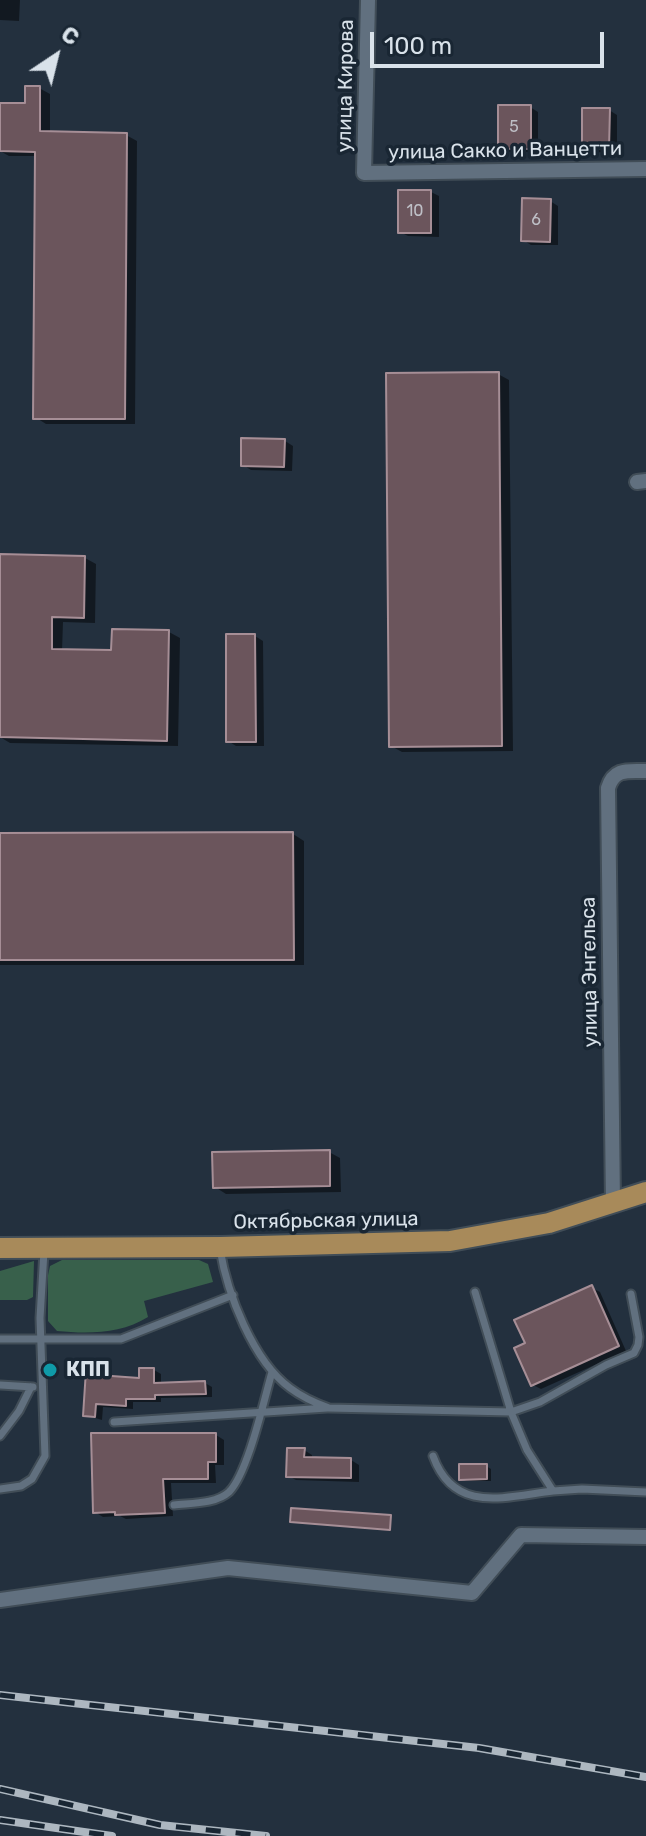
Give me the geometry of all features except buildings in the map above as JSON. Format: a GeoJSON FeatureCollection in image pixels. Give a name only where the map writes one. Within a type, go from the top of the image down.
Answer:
{"type":"FeatureCollection","features":[{"type":"Feature","properties":{"kind":"main road","name":"Октябрьская улица"},"geometry":{"type":"LineString","coordinates":[[0,1248],[220,1247],[450,1241],[538,1226],[646,1192]]}},
{"type":"Feature","properties":{"kind":"street","name":"улица Кирова"},"geometry":{"type":"LineString","coordinates":[[364,173],[368,0]]}},
{"type":"Feature","properties":{"kind":"street","name":"улица Сакко и Ванцетти"},"geometry":{"type":"LineString","coordinates":[[364,173],[646,169]]}},
{"type":"Feature","properties":{"kind":"street","name":"улица Энгельса"},"geometry":{"type":"LineString","coordinates":[[613,1204],[608,788],[617,772],[646,771]]}},
{"type":"Feature","properties":{"kind":"street"},"geometry":{"type":"LineString","coordinates":[[0,1600],[228,1568],[472,1593],[521,1535],[646,1537]]}},
{"type":"Feature","properties":{"kind":"lane"},"geometry":{"type":"LineString","coordinates":[[220,1247],[223,1269],[258,1352],[272,1372],[302,1396],[329,1408]]}},
{"type":"Feature","properties":{"kind":"lane"},"geometry":{"type":"LineString","coordinates":[[0,1489],[26,1483],[37,1473],[46,1446],[41,1340],[44,1248]]}},
{"type":"Feature","properties":{"kind":"lane"},"geometry":{"type":"LineString","coordinates":[[475,1292],[511,1412],[527,1450],[553,1491]]}},
{"type":"Feature","properties":{"kind":"lane"},"geometry":{"type":"LineString","coordinates":[[114,1422],[329,1408],[511,1412],[540,1402],[634,1353],[639,1337],[631,1294]]}},
{"type":"Feature","properties":{"kind":"lane"},"geometry":{"type":"LineString","coordinates":[[0,1339],[121,1339],[233,1295]]}},
{"type":"Feature","properties":{"kind":"lane"},"geometry":{"type":"LineString","coordinates":[[174,1505],[215,1499],[228,1493],[244,1465],[272,1372]]}},
{"type":"Feature","properties":{"kind":"lane"},"geometry":{"type":"LineString","coordinates":[[0,1385],[43,1385]]}},
{"type":"Feature","properties":{"kind":"lane"},"geometry":{"type":"LineString","coordinates":[[0,1436],[19,1411],[31,1387]]}},
{"type":"Feature","properties":{"kind":"lane"},"geometry":{"type":"LineString","coordinates":[[433,1456],[439,1474],[449,1485],[471,1496],[497,1498],[582,1489],[646,1492]]}},
{"type":"Feature","properties":{"kind":"green space"},"geometry":{"type":"Polygon","coordinates":[[[62,1260],[199,1260],[208,1264],[213,1282],[144,1301],[148,1317],[127,1327],[92,1332],[57,1331],[48,1321],[48,1275],[50,1266],[62,1260]]]}},
{"type":"Feature","properties":{"kind":"green space"},"geometry":{"type":"Polygon","coordinates":[[[34,1261],[33,1297],[27,1300],[0,1300],[0,1271],[34,1261]]]}},
{"type":"Feature","properties":{"kind":"railway"},"geometry":{"type":"LineString","coordinates":[[0,1695],[479,1748],[646,1777]]}},
{"type":"Feature","properties":{"kind":"railway"},"geometry":{"type":"LineString","coordinates":[[0,1789],[160,1825],[266,1836]]}},
{"type":"Feature","properties":{"kind":"railway"},"geometry":{"type":"LineString","coordinates":[[0,1820],[112,1836]]}},
{"type":"Feature","properties":{"kind":"place","name":"КПП"},"geometry":{"type":"Point","coordinates":[50,1370]}}]}
